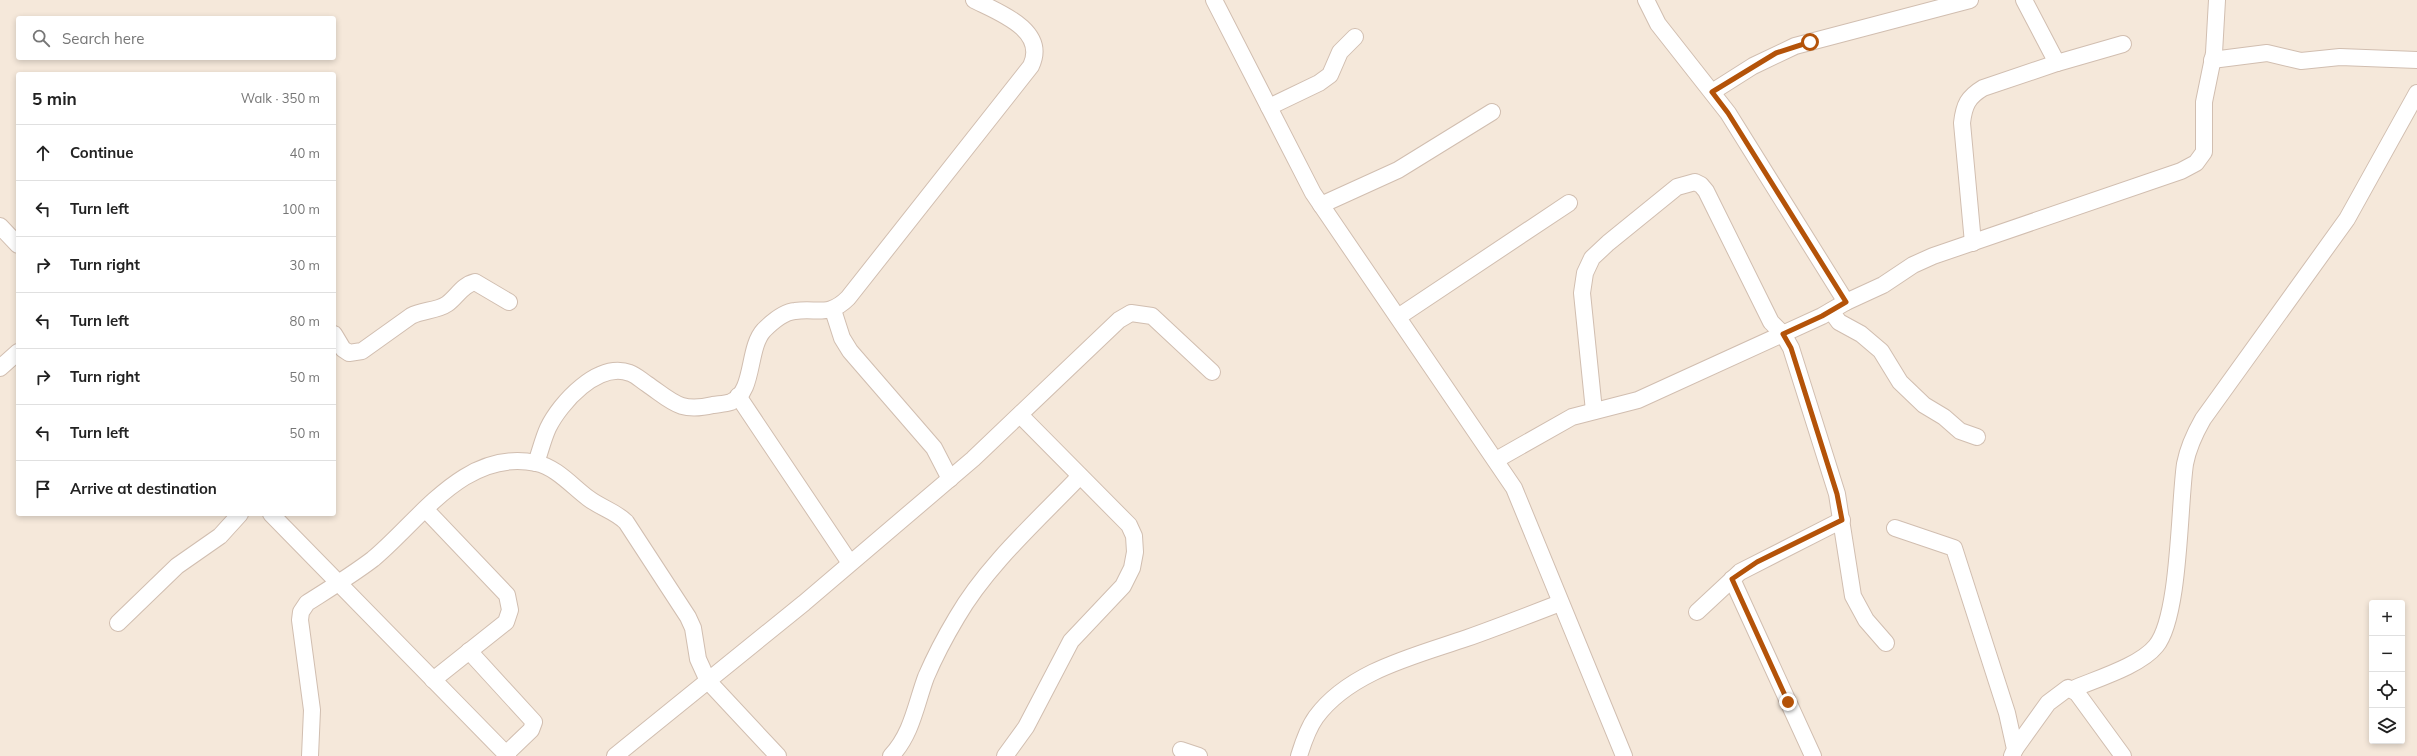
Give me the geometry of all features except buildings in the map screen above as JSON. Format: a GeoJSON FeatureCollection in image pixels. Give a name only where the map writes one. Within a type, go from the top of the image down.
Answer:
{"type":"FeatureCollection","features":[{"type":"Feature","properties":{"kind":"street"},"geometry":{"type":"LineString","coordinates":[[536,463],[548,428],[575,392],[592,378],[611,371],[631,373],[676,404],[691,409],[732,401],[738,396],[745,385],[755,344],[767,327],[779,317],[795,311],[833,310],[848,298],[1031,66],[1035,58],[1036,50],[1033,41],[1013,19],[974,0]]}},
{"type":"Feature","properties":{"kind":"street"},"geometry":{"type":"LineString","coordinates":[[1214,0],[1268,107],[1321,205],[1514,488],[1624,756]]}},
{"type":"Feature","properties":{"kind":"street"},"geometry":{"type":"LineString","coordinates":[[1646,0],[1658,24],[1728,113],[1846,302]]}},
{"type":"Feature","properties":{"kind":"street"},"geometry":{"type":"LineString","coordinates":[[1712,92],[1753,66],[1795,46],[1970,0]]}},
{"type":"Feature","properties":{"kind":"street"},"geometry":{"type":"LineString","coordinates":[[2024,0],[2057,63]]}},
{"type":"Feature","properties":{"kind":"street"},"geometry":{"type":"LineString","coordinates":[[1496,460],[1572,417],[1608,409],[1638,400],[1783,334],[1831,311],[1846,302],[1878,288],[1913,265],[2166,177],[2196,163],[2204,152],[2204,102],[2212,60],[2217,0]]}},
{"type":"Feature","properties":{"kind":"street"},"geometry":{"type":"LineString","coordinates":[[1268,107],[1319,83],[1330,74],[1340,52],[1355,37]]}},
{"type":"Feature","properties":{"kind":"street"},"geometry":{"type":"LineString","coordinates":[[1973,243],[1962,123],[1964,105],[1973,94],[1983,88],[2057,63],[2123,44]]}},
{"type":"Feature","properties":{"kind":"street"},"geometry":{"type":"LineString","coordinates":[[2212,60],[2267,53],[2301,61],[2340,57],[2417,60]]}},
{"type":"Feature","properties":{"kind":"street"},"geometry":{"type":"LineString","coordinates":[[2013,753],[2048,703],[2065,688],[2072,689],[2134,662],[2156,646],[2167,624],[2172,595],[2185,463],[2192,439],[2204,419],[2347,219],[2417,93]]}},
{"type":"Feature","properties":{"kind":"street"},"geometry":{"type":"LineString","coordinates":[[1321,205],[1398,170],[1492,112]]}},
{"type":"Feature","properties":{"kind":"street"},"geometry":{"type":"LineString","coordinates":[[1594,411],[1582,293],[1585,273],[1592,258],[1608,243],[1677,187],[1686,183],[1694,182],[1701,185],[1706,191],[1771,322],[1783,334],[1791,348],[1837,494],[1853,596],[1866,620],[1886,643]]}},
{"type":"Feature","properties":{"kind":"street"},"geometry":{"type":"LineString","coordinates":[[1398,317],[1569,203]]}},
{"type":"Feature","properties":{"kind":"street"},"geometry":{"type":"LineString","coordinates":[[0,226],[16,243]]}},
{"type":"Feature","properties":{"kind":"street"},"geometry":{"type":"LineString","coordinates":[[336,337],[343,349],[349,353],[362,351],[411,316],[418,312],[441,307],[466,285],[475,282],[508,302]]}},
{"type":"Feature","properties":{"kind":"street"},"geometry":{"type":"LineString","coordinates":[[833,310],[842,338],[850,351],[934,448],[950,479]]}},
{"type":"Feature","properties":{"kind":"street"},"geometry":{"type":"LineString","coordinates":[[1831,311],[1839,322],[1861,334],[1881,351],[1900,382],[1924,405],[1944,417],[1960,430],[1977,436]]}},
{"type":"Feature","properties":{"kind":"street"},"geometry":{"type":"LineString","coordinates":[[614,756],[708,681],[950,479],[1020,415],[1119,320],[1131,313],[1140,313],[1152,316],[1212,372]]}},
{"type":"Feature","properties":{"kind":"street"},"geometry":{"type":"LineString","coordinates":[[0,368],[16,354]]}},
{"type":"Feature","properties":{"kind":"street"},"geometry":{"type":"LineString","coordinates":[[738,396],[850,563]]}},
{"type":"Feature","properties":{"kind":"street"},"geometry":{"type":"LineString","coordinates":[[1005,756],[1026,727],[1071,641],[1114,598],[1123,586],[1132,568],[1135,552],[1134,536],[1129,525],[1020,415]]}},
{"type":"Feature","properties":{"kind":"street"},"geometry":{"type":"LineString","coordinates":[[310,756],[312,710],[300,620],[301,612],[307,603],[373,558],[455,483],[488,464],[514,461],[536,463],[554,471],[590,500],[617,514],[626,522],[688,617],[693,628],[698,659],[708,681],[778,756]]}},
{"type":"Feature","properties":{"kind":"street"},"geometry":{"type":"LineString","coordinates":[[891,756],[900,746],[918,709],[926,678],[939,649],[972,592],[1080,476]]}},
{"type":"Feature","properties":{"kind":"street"},"geometry":{"type":"LineString","coordinates":[[426,510],[507,596],[509,601],[509,616],[506,622],[433,680]]}},
{"type":"Feature","properties":{"kind":"street"},"geometry":{"type":"LineString","coordinates":[[118,623],[177,566],[220,536],[238,516]]}},
{"type":"Feature","properties":{"kind":"street"},"geometry":{"type":"LineString","coordinates":[[273,516],[507,755],[531,730],[534,722],[469,651]]}},
{"type":"Feature","properties":{"kind":"street"},"geometry":{"type":"LineString","coordinates":[[1697,612],[1732,579],[1757,562],[1842,520]]}},
{"type":"Feature","properties":{"kind":"street"},"geometry":{"type":"LineString","coordinates":[[1895,528],[1954,548],[2007,713],[2013,753]]}},
{"type":"Feature","properties":{"kind":"street"},"geometry":{"type":"LineString","coordinates":[[1732,579],[1813,756]]}},
{"type":"Feature","properties":{"kind":"street"},"geometry":{"type":"LineString","coordinates":[[1299,756],[1316,718],[1336,696],[1363,678],[1393,664],[1560,603]]}},
{"type":"Feature","properties":{"kind":"street"},"geometry":{"type":"LineString","coordinates":[[2072,689],[2123,756]]}},
{"type":"Feature","properties":{"kind":"street"},"geometry":{"type":"LineString","coordinates":[[1181,750],[1199,756]]}},
{"type":"Feature","properties":{"kind":"shaded area"},"geometry":{"type":"Polygon","coordinates":[[[0,0],[2417,0],[2417,756],[0,756],[0,0]]]}},
{"type":"Feature","properties":{"kind":"route"},"geometry":{"type":"LineString","coordinates":[[1788,702],[1732,579],[1740,572],[1757,562],[1842,520],[1837,494],[1791,348],[1783,334],[1822,316],[1846,302],[1728,113],[1712,92],[1776,53],[1810,42]]}}]}
